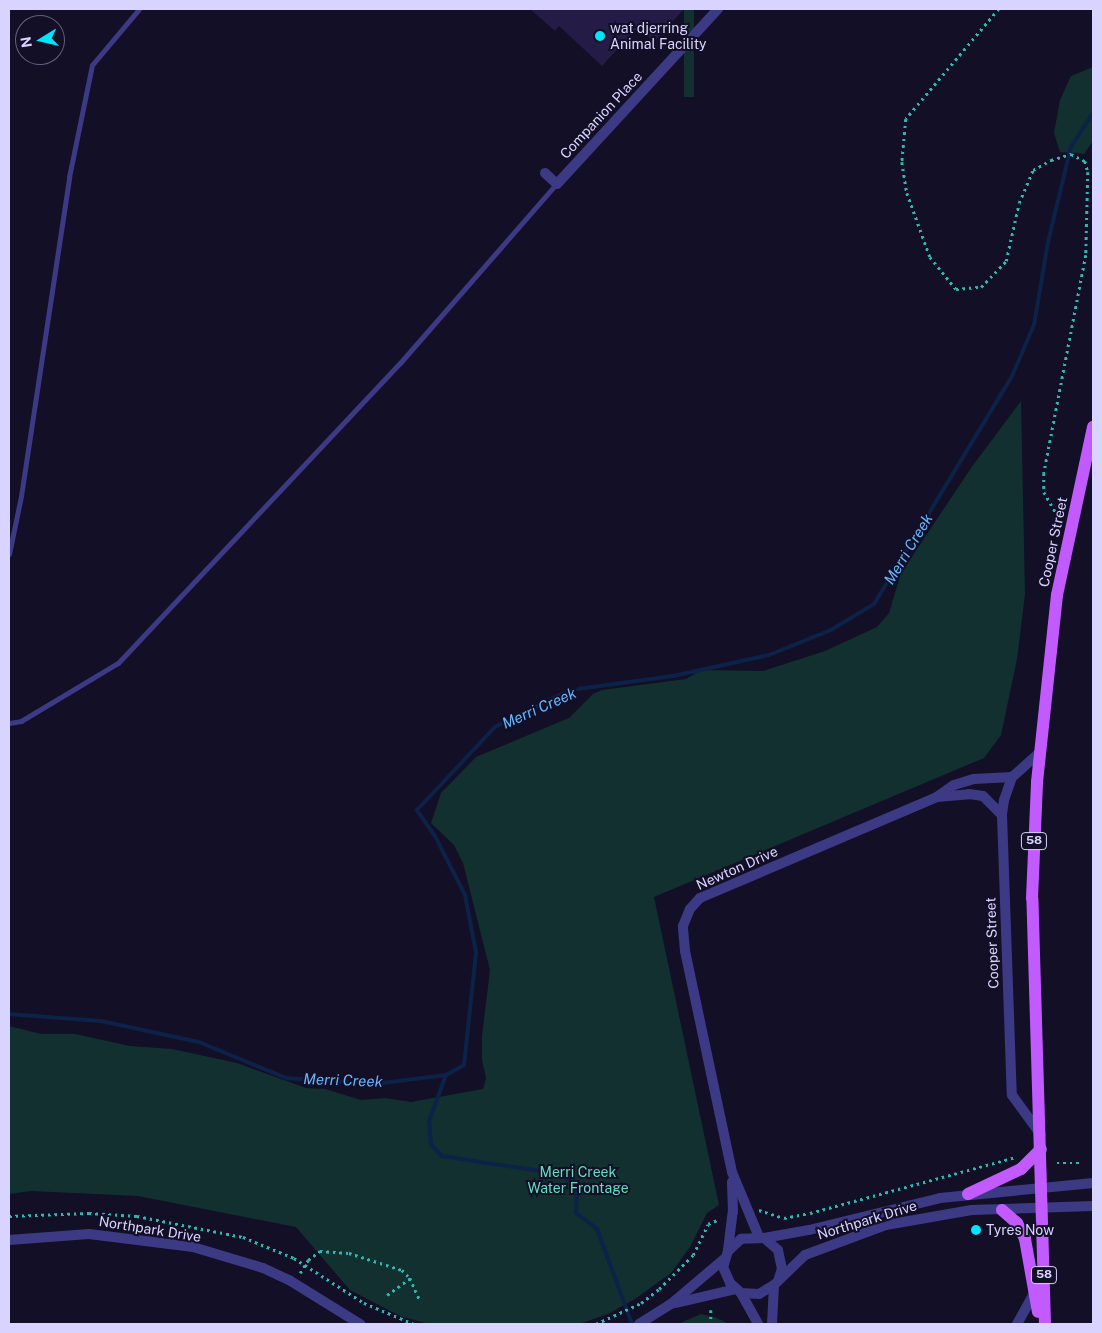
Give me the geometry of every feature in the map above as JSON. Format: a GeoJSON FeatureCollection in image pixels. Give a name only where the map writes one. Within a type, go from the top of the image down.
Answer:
{"type":"FeatureCollection","features":[{"type":"Feature","properties":{"kind":"main road","name":"Cooper Street"},"geometry":{"type":"LineString","coordinates":[[1045,1324],[1042,1149],[1032,898],[1039,754],[1057,595],[1093,427]]}},
{"type":"Feature","properties":{"kind":"main road"},"geometry":{"type":"LineString","coordinates":[[968,1194],[1021,1169],[1042,1149]]}},
{"type":"Feature","properties":{"kind":"main road"},"geometry":{"type":"LineString","coordinates":[[1002,1210],[1017,1223],[1025,1239],[1040,1324]]}},
{"type":"Feature","properties":{"kind":"street","name":"Companion Place"},"geometry":{"type":"LineString","coordinates":[[557,184],[718,9]]}},
{"type":"Feature","properties":{"kind":"street"},"geometry":{"type":"LineString","coordinates":[[545,173],[557,184]]}},
{"type":"Feature","properties":{"kind":"street"},"geometry":{"type":"LineString","coordinates":[[1012,778],[1039,754]]}},
{"type":"Feature","properties":{"kind":"street","name":"Newton Drive"},"geometry":{"type":"LineString","coordinates":[[726,1255],[733,1212],[732,1172],[685,950],[684,919],[700,898],[937,797],[954,785],[974,779],[1012,778]]}},
{"type":"Feature","properties":{"kind":"street","name":"Cooper Street"},"geometry":{"type":"LineString","coordinates":[[1012,778],[1002,815],[1012,1095],[1041,1136]]}},
{"type":"Feature","properties":{"kind":"street","name":"Newton Drive"},"geometry":{"type":"LineString","coordinates":[[937,797],[969,794],[983,796],[1002,815]]}},
{"type":"Feature","properties":{"kind":"street","name":"Newton Drive"},"geometry":{"type":"LineString","coordinates":[[732,1172],[761,1237]]}},
{"type":"Feature","properties":{"kind":"street","name":"Northpark Drive"},"geometry":{"type":"LineString","coordinates":[[761,1237],[809,1230],[905,1204],[968,1194],[1093,1183]]}},
{"type":"Feature","properties":{"kind":"street","name":"Northpark Drive"},"geometry":{"type":"LineString","coordinates":[[777,1282],[816,1250],[886,1225],[948,1212],[1093,1206]]}},
{"type":"Feature","properties":{"kind":"street","name":"Northpark Drive"},"geometry":{"type":"LineString","coordinates":[[9,1240],[89,1234],[193,1247],[262,1268],[296,1284],[360,1324]]}},
{"type":"Feature","properties":{"kind":"street"},"geometry":{"type":"LineString","coordinates":[[644,1322],[671,1304],[726,1255],[741,1238],[761,1237],[778,1250],[781,1259],[772,1324]]}},
{"type":"Feature","properties":{"kind":"street"},"geometry":{"type":"LineString","coordinates":[[726,1255],[725,1276],[738,1291],[758,1324]]}},
{"type":"Feature","properties":{"kind":"street"},"geometry":{"type":"LineString","coordinates":[[671,1304],[738,1291],[759,1294],[777,1282]]}},
{"type":"Feature","properties":{"kind":"street"},"geometry":{"type":"LineString","coordinates":[[1016,1324],[1035,1291]]}},
{"type":"Feature","properties":{"kind":"lane"},"geometry":{"type":"LineString","coordinates":[[9,554],[21,496],[69,177],[92,65],[139,9]]}},
{"type":"Feature","properties":{"kind":"lane"},"geometry":{"type":"LineString","coordinates":[[9,723],[21,721],[118,663],[380,385],[557,184]]}},
{"type":"Feature","properties":{"kind":"lane"},"geometry":{"type":"LineString","coordinates":[[9,719],[21,721]]}},
{"type":"Feature","properties":{"kind":"path"},"geometry":{"type":"LineString","coordinates":[[999,9],[906,119],[902,162],[907,193],[930,257],[956,288],[980,287],[1006,261],[1019,203],[1033,170],[1051,160],[1071,154],[1085,161],[1088,172],[1086,255],[1044,472],[1044,492],[1071,535]]}},
{"type":"Feature","properties":{"kind":"path"},"geometry":{"type":"LineString","coordinates":[[754,1212],[762,1208],[776,1216],[788,1217],[996,1164],[1015,1155],[1020,1164]]}},
{"type":"Feature","properties":{"kind":"path"},"geometry":{"type":"LineString","coordinates":[[1057,1164],[1082,1163]]}},
{"type":"Feature","properties":{"kind":"path"},"geometry":{"type":"LineString","coordinates":[[596,1324],[608,1321],[642,1303],[684,1266],[711,1222],[726,1219]]}},
{"type":"Feature","properties":{"kind":"path"},"geometry":{"type":"LineString","coordinates":[[296,1284],[313,1254],[329,1250],[393,1265],[410,1278],[420,1300]]}},
{"type":"Feature","properties":{"kind":"path"},"geometry":{"type":"LineString","coordinates":[[387,1295],[410,1278]]}},
{"type":"Feature","properties":{"kind":"path"},"geometry":{"type":"LineString","coordinates":[[711,1310],[711,1324]]}},
{"type":"Feature","properties":{"kind":"green space"},"geometry":{"type":"Polygon","coordinates":[[[684,9],[694,9],[694,97],[684,97],[684,9]]]}},
{"type":"Feature","properties":{"kind":"green space"},"geometry":{"type":"Polygon","coordinates":[[[1093,67],[1093,141],[1084,154],[1060,152],[1054,133],[1060,100],[1071,76],[1093,67]]]}},
{"type":"Feature","properties":{"kind":"green space","name":"Merri Creek Water Frontage"},"geometry":{"type":"Polygon","coordinates":[[[1021,401],[1025,594],[1017,659],[1001,735],[984,758],[654,897],[719,1205],[707,1213],[690,1247],[671,1273],[635,1299],[608,1314],[579,1324],[429,1324],[400,1316],[350,1290],[296,1227],[138,1196],[31,1191],[9,1194],[9,1026],[41,1034],[75,1034],[130,1046],[172,1049],[237,1063],[306,1088],[325,1089],[361,1100],[385,1098],[411,1102],[483,1089],[486,1078],[482,1060],[482,1036],[490,970],[463,863],[454,845],[431,823],[441,793],[476,757],[569,718],[593,694],[602,690],[686,679],[701,670],[763,671],[825,651],[877,627],[889,613],[901,573],[971,468],[1021,401]]]}},
{"type":"Feature","properties":{"kind":"green space"},"geometry":{"type":"Polygon","coordinates":[[[701,1314],[715,1317],[729,1324],[678,1324],[701,1314]]]}},
{"type":"Feature","properties":{"kind":"building","name":"wat djerring Animal Facility"},"geometry":{"type":"Polygon","coordinates":[[[530,9],[684,9],[654,42],[638,27],[602,66],[559,26],[555,31],[530,9]]]}},
{"type":"Feature","properties":{"kind":"waterway","name":"Merri Creek"},"geometry":{"type":"LineString","coordinates":[[9,1014],[101,1021],[199,1042],[286,1078],[374,1084],[446,1075],[464,1065],[476,952],[465,895],[435,836],[417,810],[495,727],[570,690],[673,676],[769,655],[831,630],[874,604],[1012,376],[1034,325],[1048,242],[1071,147],[1093,113]]}},
{"type":"Feature","properties":{"kind":"waterway"},"geometry":{"type":"LineString","coordinates":[[446,1075],[429,1121],[431,1145],[442,1156],[560,1174],[577,1185],[576,1213],[597,1229],[632,1324]]}},
{"type":"Feature","properties":{"kind":"place","name":"wat djerring Animal Facility"},"geometry":{"type":"Point","coordinates":[600,36]}},
{"type":"Feature","properties":{"kind":"place","name":"Tyres Now"},"geometry":{"type":"Point","coordinates":[976,1230]}}]}
